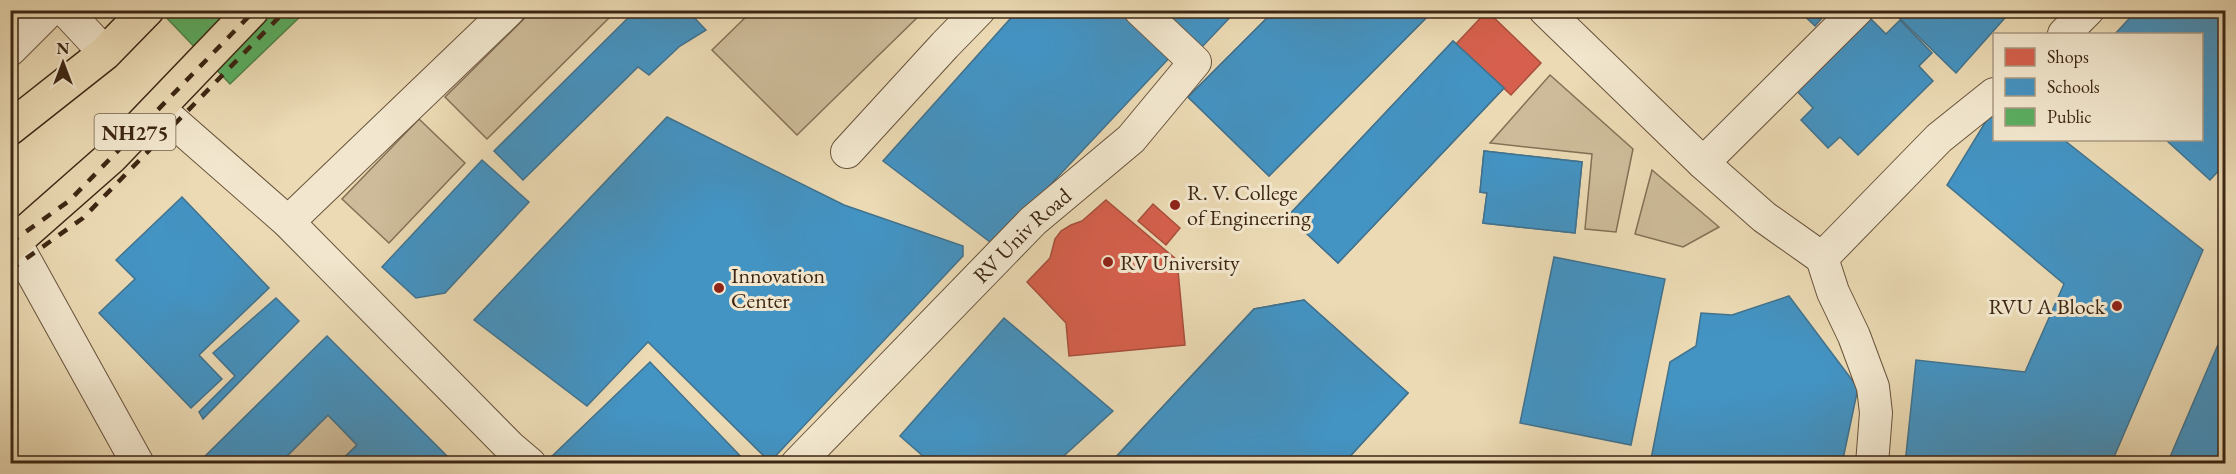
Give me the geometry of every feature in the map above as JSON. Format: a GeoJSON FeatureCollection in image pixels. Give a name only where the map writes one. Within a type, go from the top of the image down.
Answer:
{"type":"FeatureCollection","features":[{"type":"Feature","properties":{"kind":"highway"},"geometry":{"type":"LineString","coordinates":[[10,128],[105,52],[147,10]]}},
{"type":"Feature","properties":{"kind":"highway","name":"NH275"},"geometry":{"type":"LineString","coordinates":[[13,244],[111,157],[252,10]]}},
{"type":"Feature","properties":{"kind":"street"},"geometry":{"type":"LineString","coordinates":[[10,50],[50,10]]}},
{"type":"Feature","properties":{"kind":"street"},"geometry":{"type":"LineString","coordinates":[[65,10],[105,52]]}},
{"type":"Feature","properties":{"kind":"street"},"geometry":{"type":"LineString","coordinates":[[288,222],[509,10]]}},
{"type":"Feature","properties":{"kind":"street"},"geometry":{"type":"LineString","coordinates":[[847,152],[979,10]]}},
{"type":"Feature","properties":{"kind":"street","name":"RV Univ Road"},"geometry":{"type":"LineString","coordinates":[[797,464],[1033,221],[1131,139],[1195,62],[1140,10]]}},
{"type":"Feature","properties":{"kind":"street"},"geometry":{"type":"LineString","coordinates":[[1545,10],[1703,163],[1764,217],[1822,258],[1833,292],[1854,336],[1873,387],[1876,413],[1872,464]]}},
{"type":"Feature","properties":{"kind":"street"},"geometry":{"type":"LineString","coordinates":[[1703,163],[1857,10]]}},
{"type":"Feature","properties":{"kind":"street"},"geometry":{"type":"LineString","coordinates":[[2065,33],[2088,10]]}},
{"type":"Feature","properties":{"kind":"street"},"geometry":{"type":"LineString","coordinates":[[1822,258],[1939,138],[1993,96]]}},
{"type":"Feature","properties":{"kind":"street"},"geometry":{"type":"LineString","coordinates":[[159,109],[288,222],[510,447],[530,464]]}},
{"type":"Feature","properties":{"kind":"street"},"geometry":{"type":"LineString","coordinates":[[13,244],[138,464]]}},
{"type":"Feature","properties":{"kind":"shaded area"},"geometry":{"type":"Polygon","coordinates":[[[532,11],[616,11],[487,139],[445,97],[532,11]]]}},
{"type":"Feature","properties":{"kind":"shaded area"},"geometry":{"type":"Polygon","coordinates":[[[752,11],[924,11],[797,135],[712,50],[752,11]]]}},
{"type":"Feature","properties":{"kind":"shaded area"},"geometry":{"type":"Polygon","coordinates":[[[1550,75],[1633,149],[1616,232],[1585,229],[1592,154],[1490,143],[1550,75]]]}},
{"type":"Feature","properties":{"kind":"shaded area"},"geometry":{"type":"Polygon","coordinates":[[[419,119],[465,163],[389,243],[342,199],[419,119]]]}},
{"type":"Feature","properties":{"kind":"shaded area"},"geometry":{"type":"Polygon","coordinates":[[[1652,170],[1719,227],[1683,247],[1635,234],[1652,170]]]}},
{"type":"Feature","properties":{"kind":"shaded area"},"geometry":{"type":"Polygon","coordinates":[[[328,415],[357,445],[338,463],[279,464],[328,415]]]}},
{"type":"Feature","properties":{"kind":"building: Shops"},"geometry":{"type":"Polygon","coordinates":[[[1487,11],[1541,63],[1511,95],[1456,44],[1487,11]]]}},
{"type":"Feature","properties":{"kind":"building: Shops"},"geometry":{"type":"Polygon","coordinates":[[[1106,200],[1177,260],[1185,345],[1069,356],[1066,323],[1027,282],[1050,258],[1055,239],[1061,231],[1082,221],[1106,200]]]}},
{"type":"Feature","properties":{"kind":"building: Shops"},"geometry":{"type":"Polygon","coordinates":[[[1153,204],[1180,228],[1166,245],[1138,221],[1153,204]]]}},
{"type":"Feature","properties":{"kind":"building: Schools"},"geometry":{"type":"Polygon","coordinates":[[[636,10],[687,10],[706,30],[680,46],[649,75],[638,67],[523,180],[494,151],[636,10]]]}},
{"type":"Feature","properties":{"kind":"building: Schools"},"geometry":{"type":"Polygon","coordinates":[[[1018,10],[1126,10],[1172,55],[994,245],[883,161],[1018,10]]]}},
{"type":"Feature","properties":{"kind":"building: Schools"},"geometry":{"type":"Polygon","coordinates":[[[1162,10],[1237,10],[1201,48],[1162,10]]]}},
{"type":"Feature","properties":{"kind":"building: Schools"},"geometry":{"type":"Polygon","coordinates":[[[1275,10],[1434,10],[1269,176],[1188,97],[1275,10]]]}},
{"type":"Feature","properties":{"kind":"building: Schools"},"geometry":{"type":"Polygon","coordinates":[[[1275,10],[1434,10],[1269,176],[1188,97],[1275,10]]]}},
{"type":"Feature","properties":{"kind":"building: Schools"},"geometry":{"type":"Polygon","coordinates":[[[1798,10],[1829,10],[1815,26],[1798,10]]]}},
{"type":"Feature","properties":{"kind":"building: Schools"},"geometry":{"type":"Polygon","coordinates":[[[1891,10],[2012,10],[1956,73],[1891,10]]]}},
{"type":"Feature","properties":{"kind":"building: Schools"},"geometry":{"type":"Polygon","coordinates":[[[2137,10],[2214,10],[2226,21],[2226,163],[2210,180],[2167,141],[2203,141],[2203,33],[2116,33],[2137,10]]]}},
{"type":"Feature","properties":{"kind":"building: Schools"},"geometry":{"type":"Polygon","coordinates":[[[1870,18],[1886,34],[1900,20],[1932,53],[1919,66],[1933,81],[1858,155],[1840,137],[1828,148],[1801,120],[1813,108],[1796,90],[1870,18]]]}},
{"type":"Feature","properties":{"kind":"building: Schools"},"geometry":{"type":"Polygon","coordinates":[[[1453,41],[1504,88],[1338,263],[1288,216],[1453,41]]]}},
{"type":"Feature","properties":{"kind":"building: Schools"},"geometry":{"type":"Polygon","coordinates":[[[1453,41],[1504,88],[1338,263],[1288,216],[1453,41]]]}},
{"type":"Feature","properties":{"kind":"building: Schools","name":"RVU A Block"},"geometry":{"type":"Polygon","coordinates":[[[1993,110],[1993,141],[2065,141],[2203,250],[2111,464],[1905,464],[1916,360],[2025,372],[2064,284],[1947,185],[1993,110]]]}},
{"type":"Feature","properties":{"kind":"building: Schools","name":"Innovation Center"},"geometry":{"type":"Polygon","coordinates":[[[667,117],[844,205],[963,246],[963,256],[770,462],[648,342],[587,406],[474,320],[667,117]]]}},
{"type":"Feature","properties":{"kind":"building: Schools"},"geometry":{"type":"Polygon","coordinates":[[[1484,151],[1582,162],[1575,233],[1483,223],[1487,193],[1480,192],[1484,151]]]}},
{"type":"Feature","properties":{"kind":"building: Schools"},"geometry":{"type":"Polygon","coordinates":[[[1484,151],[1582,162],[1575,233],[1483,223],[1487,193],[1480,192],[1484,151]]]}},
{"type":"Feature","properties":{"kind":"building: Schools"},"geometry":{"type":"Polygon","coordinates":[[[482,160],[529,202],[445,293],[416,298],[382,267],[482,160]]]}},
{"type":"Feature","properties":{"kind":"building: Schools"},"geometry":{"type":"Polygon","coordinates":[[[182,197],[269,288],[199,355],[222,379],[191,408],[99,313],[135,279],[116,260],[182,197]]]}},
{"type":"Feature","properties":{"kind":"building: Schools"},"geometry":{"type":"Polygon","coordinates":[[[1554,257],[1665,279],[1631,445],[1520,423],[1554,257]]]}},
{"type":"Feature","properties":{"kind":"building: Schools"},"geometry":{"type":"Polygon","coordinates":[[[1789,296],[1858,388],[1842,464],[1650,464],[1670,362],[1696,346],[1701,313],[1732,315],[1789,296]]]}},
{"type":"Feature","properties":{"kind":"building: Schools"},"geometry":{"type":"Polygon","coordinates":[[[276,298],[299,321],[203,419],[199,412],[235,376],[213,353],[276,298]]]}},
{"type":"Feature","properties":{"kind":"building: Schools"},"geometry":{"type":"Polygon","coordinates":[[[1304,300],[1408,393],[1343,464],[1271,464],[1316,420],[1272,375],[1184,460],[1187,464],[1120,464],[1114,459],[1254,309],[1304,300]]]}},
{"type":"Feature","properties":{"kind":"building: Schools"},"geometry":{"type":"Polygon","coordinates":[[[1304,300],[1408,393],[1343,464],[1120,464],[1114,459],[1254,309],[1304,300]]]}},
{"type":"Feature","properties":{"kind":"building: Schools"},"geometry":{"type":"Polygon","coordinates":[[[1004,318],[1113,411],[1055,464],[932,464],[900,436],[1004,318]]]}},
{"type":"Feature","properties":{"kind":"building: Schools"},"geometry":{"type":"Polygon","coordinates":[[[2226,326],[2225,464],[2167,464],[2226,326]]]}},
{"type":"Feature","properties":{"kind":"building: Schools"},"geometry":{"type":"Polygon","coordinates":[[[327,336],[454,463],[338,464],[357,445],[328,415],[279,464],[199,462],[327,336]]]}},
{"type":"Feature","properties":{"kind":"building: Schools"},"geometry":{"type":"Polygon","coordinates":[[[650,362],[748,464],[556,464],[550,458],[650,362]]]}},
{"type":"Feature","properties":{"kind":"building: Public"},"geometry":{"type":"Polygon","coordinates":[[[159,10],[307,10],[230,84],[159,10]]]}},
{"type":"Feature","properties":{"kind":"railway"},"geometry":{"type":"LineString","coordinates":[[10,243],[69,201],[255,10]]}},
{"type":"Feature","properties":{"kind":"railway"},"geometry":{"type":"LineString","coordinates":[[10,270],[83,218],[286,10]]}},
{"type":"Feature","properties":{"kind":"place","name":"R. V. College of Engineering"},"geometry":{"type":"Point","coordinates":[1175,205]}},
{"type":"Feature","properties":{"kind":"place","name":"RV University"},"geometry":{"type":"Point","coordinates":[1108,262]}},
{"type":"Feature","properties":{"kind":"place","name":"Innovation Center"},"geometry":{"type":"Point","coordinates":[719,288]}},
{"type":"Feature","properties":{"kind":"place","name":"RVU A Block"},"geometry":{"type":"Point","coordinates":[2117,306]}}]}
